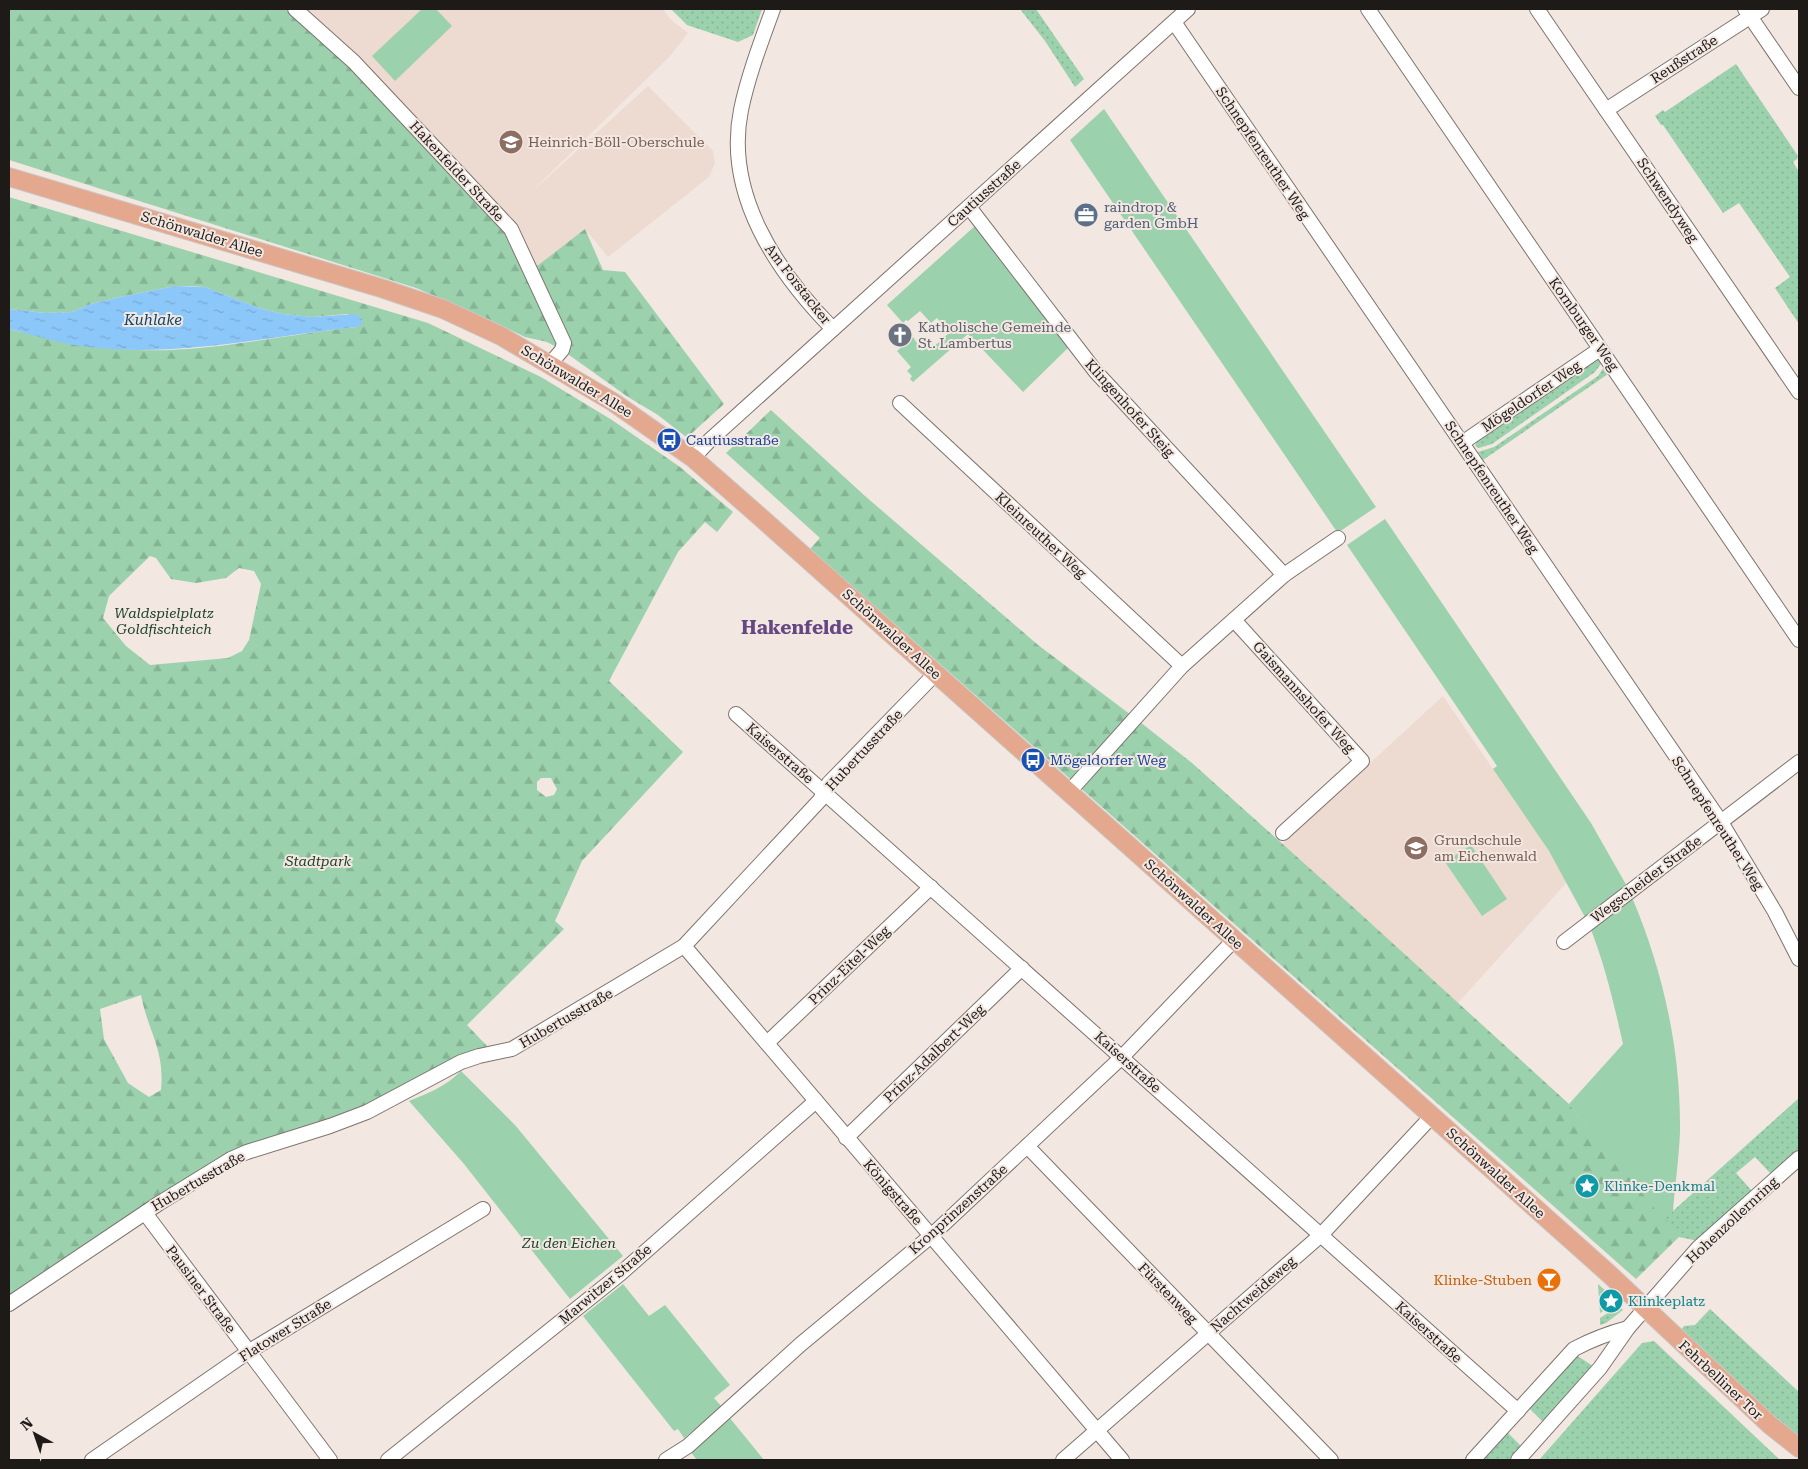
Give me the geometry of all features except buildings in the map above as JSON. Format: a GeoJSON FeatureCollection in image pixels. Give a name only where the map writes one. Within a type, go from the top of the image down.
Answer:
{"type":"FeatureCollection","features":[{"type":"Feature","properties":{"kind":"main road","name":"Schönwalder Allee"},"geometry":{"type":"LineString","coordinates":[[9,177],[189,230],[443,309],[493,332],[613,402],[693,458],[1646,1308]]}},
{"type":"Feature","properties":{"kind":"main road","name":"Fehrbelliner Tor"},"geometry":{"type":"LineString","coordinates":[[1646,1308],[1770,1425],[1799,1448]]}},
{"type":"Feature","properties":{"kind":"street","name":"Hakenfelder Straße"},"geometry":{"type":"LineString","coordinates":[[295,9],[354,62],[510,229],[564,343],[562,350],[550,364]]}},
{"type":"Feature","properties":{"kind":"street","name":"Am Forstacker"},"geometry":{"type":"LineString","coordinates":[[773,9],[752,69],[741,110],[738,143],[742,182],[760,232],[773,255],[832,329]]}},
{"type":"Feature","properties":{"kind":"street","name":"Cautiusstraße"},"geometry":{"type":"LineString","coordinates":[[693,458],[710,440],[832,329],[1188,9]]}},
{"type":"Feature","properties":{"kind":"street","name":"Kornburger Weg"},"geometry":{"type":"LineString","coordinates":[[1368,9],[1799,640]]}},
{"type":"Feature","properties":{"kind":"street","name":"Schwendyweg"},"geometry":{"type":"LineString","coordinates":[[1537,9],[1799,392]]}},
{"type":"Feature","properties":{"kind":"street","name":"Reußstraße"},"geometry":{"type":"LineString","coordinates":[[1606,110],[1752,11]]}},
{"type":"Feature","properties":{"kind":"street"},"geometry":{"type":"LineString","coordinates":[[1752,11],[1799,88]]}},
{"type":"Feature","properties":{"kind":"street","name":"Schnepfenreuther Weg"},"geometry":{"type":"LineString","coordinates":[[1174,22],[1721,822],[1776,912],[1799,959]]}},
{"type":"Feature","properties":{"kind":"street","name":"Klingenhofer Steig"},"geometry":{"type":"LineString","coordinates":[[969,206],[1096,372],[1284,575]]}},
{"type":"Feature","properties":{"kind":"street","name":"Mögeldorfer Weg"},"geometry":{"type":"LineString","coordinates":[[1462,444],[1600,349]]}},
{"type":"Feature","properties":{"kind":"street","name":"Kleinreuther Weg"},"geometry":{"type":"LineString","coordinates":[[900,403],[1182,666]]}},
{"type":"Feature","properties":{"kind":"street"},"geometry":{"type":"LineString","coordinates":[[1069,792],[1182,666],[1284,575],[1338,538]]}},
{"type":"Feature","properties":{"kind":"street","name":"Gaismannshofer Weg"},"geometry":{"type":"LineString","coordinates":[[1234,620],[1362,761],[1283,833]]}},
{"type":"Feature","properties":{"kind":"street","name":"Hubertusstraße"},"geometry":{"type":"LineString","coordinates":[[9,1304],[145,1213],[239,1156],[367,1112],[460,1062],[512,1049],[684,946],[820,800],[829,783],[936,673]]}},
{"type":"Feature","properties":{"kind":"street","name":"Kaiserstraße"},"geometry":{"type":"LineString","coordinates":[[736,714],[1518,1411]]}},
{"type":"Feature","properties":{"kind":"street","name":"Wegscheider Straße"},"geometry":{"type":"LineString","coordinates":[[1564,942],[1799,762]]}},
{"type":"Feature","properties":{"kind":"street","name":"Prinz-Eitel-Weg"},"geometry":{"type":"LineString","coordinates":[[767,1043],[931,887]]}},
{"type":"Feature","properties":{"kind":"street","name":"Kronprinzenstraße"},"geometry":{"type":"LineString","coordinates":[[666,1460],[688,1446],[800,1344],[931,1236],[1122,1058],[1234,940]]}},
{"type":"Feature","properties":{"kind":"street","name":"Königstraße"},"geometry":{"type":"LineString","coordinates":[[684,946],[1122,1460]]}},
{"type":"Feature","properties":{"kind":"street","name":"Prinz-Adalbert-Weg"},"geometry":{"type":"LineString","coordinates":[[846,1138],[1022,968]]}},
{"type":"Feature","properties":{"kind":"street","name":"Marwitzer Straße"},"geometry":{"type":"LineString","coordinates":[[388,1460],[620,1274],[816,1101]]}},
{"type":"Feature","properties":{"kind":"street","name":"Nachtweideweg"},"geometry":{"type":"LineString","coordinates":[[1063,1460],[1321,1235],[1432,1116]]}},
{"type":"Feature","properties":{"kind":"street","name":"Fürstenweg"},"geometry":{"type":"LineString","coordinates":[[1027,1146],[1331,1460]]}},
{"type":"Feature","properties":{"kind":"street","name":"Hohenzollernring"},"geometry":{"type":"LineString","coordinates":[[1518,1460],[1600,1368],[1628,1328],[1698,1248],[1799,1158]]}},
{"type":"Feature","properties":{"kind":"street","name":"Flatower Straße"},"geometry":{"type":"LineString","coordinates":[[92,1460],[248,1352],[483,1209]]}},
{"type":"Feature","properties":{"kind":"street","name":"Pausiner Straße"},"geometry":{"type":"LineString","coordinates":[[145,1213],[330,1460]]}},
{"type":"Feature","properties":{"kind":"street"},"geometry":{"type":"LineString","coordinates":[[1474,1460],[1574,1349],[1612,1332],[1628,1328]]}},
{"type":"Feature","properties":{"kind":"shaded area","name":"Heinrich-Böll-Oberschule"},"geometry":{"type":"Polygon","coordinates":[[[307,9],[663,9],[670,19],[688,33],[670,56],[525,198],[648,86],[713,151],[715,163],[709,177],[608,257],[585,229],[537,266],[522,236],[498,204],[335,34],[307,9]]]}},
{"type":"Feature","properties":{"kind":"shaded area","name":"Grundschule am Eichenwald"},"geometry":{"type":"Polygon","coordinates":[[[1443,696],[1549,851],[1567,882],[1458,1003],[1282,844],[1443,696]]]}},
{"type":"Feature","properties":{"kind":"green space"},"geometry":{"type":"Polygon","coordinates":[[[9,9],[285,9],[350,67],[491,215],[513,241],[522,236],[537,266],[585,229],[603,270],[625,272],[724,404],[692,433],[690,440],[658,415],[628,397],[562,350],[547,342],[525,337],[416,288],[9,160],[9,9]]]}},
{"type":"Feature","properties":{"kind":"green space"},"geometry":{"type":"Polygon","coordinates":[[[422,9],[436,9],[452,26],[395,81],[372,56],[422,9]]]}},
{"type":"Feature","properties":{"kind":"green space"},"geometry":{"type":"Polygon","coordinates":[[[671,9],[762,9],[753,35],[738,42],[687,25],[671,9]]]}},
{"type":"Feature","properties":{"kind":"green space"},"geometry":{"type":"Polygon","coordinates":[[[1020,9],[1036,9],[1084,79],[1075,87],[1045,41],[1020,9]]]}},
{"type":"Feature","properties":{"kind":"green space"},"geometry":{"type":"Polygon","coordinates":[[[1736,64],[1798,156],[1793,162],[1799,172],[1799,324],[1775,288],[1790,277],[1739,203],[1723,213],[1655,116],[1663,110],[1665,112],[1736,64]]]}},
{"type":"Feature","properties":{"kind":"green space"},"geometry":{"type":"Polygon","coordinates":[[[1104,109],[1376,507],[1339,532],[1335,529],[1070,140],[1104,109]]]}},
{"type":"Feature","properties":{"kind":"green space","name":"Stadtpark"},"geometry":{"type":"Polygon","coordinates":[[[9,197],[428,323],[541,377],[612,420],[680,467],[733,512],[717,532],[705,522],[678,552],[609,681],[683,752],[582,861],[555,921],[564,929],[467,1025],[487,1046],[323,1123],[239,1147],[146,1205],[9,1298],[9,329],[88,345],[121,349],[164,350],[219,346],[357,327],[348,314],[312,317],[283,314],[262,309],[205,287],[190,286],[175,286],[120,297],[91,304],[72,312],[45,313],[9,309],[9,197]],[[150,556],[109,596],[103,618],[126,646],[150,665],[228,658],[242,651],[249,640],[261,584],[254,571],[239,568],[226,578],[196,583],[171,579],[156,558],[150,556]],[[541,778],[537,782],[537,790],[546,797],[554,795],[557,789],[551,778],[541,778]],[[141,995],[100,1009],[104,1039],[128,1083],[149,1097],[161,1090],[161,1063],[141,995]]]}},
{"type":"Feature","properties":{"kind":"green space"},"geometry":{"type":"Polygon","coordinates":[[[976,225],[1070,346],[1023,392],[968,334],[913,382],[910,379],[912,376],[907,371],[911,367],[897,351],[913,337],[922,351],[926,348],[929,351],[949,333],[937,318],[931,323],[920,311],[903,323],[887,305],[976,225]]]}},
{"type":"Feature","properties":{"kind":"green space"},"geometry":{"type":"Polygon","coordinates":[[[1592,359],[1603,361],[1595,372],[1492,444],[1479,448],[1475,446],[1478,439],[1592,359]]]}},
{"type":"Feature","properties":{"kind":"green space"},"geometry":{"type":"Polygon","coordinates":[[[1604,367],[1608,374],[1483,460],[1478,452],[1494,447],[1598,376],[1604,367]]]}},
{"type":"Feature","properties":{"kind":"green space"},"geometry":{"type":"Polygon","coordinates":[[[771,410],[865,496],[1038,645],[1192,763],[1354,908],[1569,1104],[1680,1236],[1636,1279],[810,549],[820,538],[726,453],[771,410]]]}},
{"type":"Feature","properties":{"kind":"green space"},"geometry":{"type":"Polygon","coordinates":[[[1385,519],[1591,823],[1628,888],[1586,919],[1549,851],[1493,769],[1497,766],[1347,545],[1385,519]]]}},
{"type":"Feature","properties":{"kind":"green space"},"geometry":{"type":"Polygon","coordinates":[[[1471,845],[1507,899],[1482,916],[1445,862],[1471,845]]]}},
{"type":"Feature","properties":{"kind":"green space"},"geometry":{"type":"Polygon","coordinates":[[[1631,895],[1661,981],[1668,1011],[1677,1071],[1679,1152],[1673,1211],[1664,1220],[1569,1104],[1623,1044],[1605,970],[1590,927],[1631,895]]]}},
{"type":"Feature","properties":{"kind":"green space","name":"Zu den Eichen"},"geometry":{"type":"Polygon","coordinates":[[[461,1071],[515,1125],[623,1256],[570,1299],[464,1164],[409,1101],[443,1085],[461,1071]]]}},
{"type":"Feature","properties":{"kind":"green space"},"geometry":{"type":"Polygon","coordinates":[[[1799,1098],[1799,1149],[1771,1174],[1755,1157],[1736,1173],[1752,1191],[1698,1241],[1679,1237],[1664,1219],[1799,1098]]]}},
{"type":"Feature","properties":{"kind":"green space","name":"Zu den Eichen"},"geometry":{"type":"Polygon","coordinates":[[[623,1284],[649,1316],[665,1305],[730,1385],[714,1398],[722,1407],[684,1438],[678,1429],[674,1431],[583,1316],[623,1284]]]}},
{"type":"Feature","properties":{"kind":"green space"},"geometry":{"type":"Polygon","coordinates":[[[1598,1284],[1616,1300],[1614,1301],[1615,1303],[1600,1313],[1598,1284]]]}},
{"type":"Feature","properties":{"kind":"green space"},"geometry":{"type":"Polygon","coordinates":[[[1619,1306],[1623,1310],[1606,1323],[1600,1325],[1600,1318],[1619,1306]]]}},
{"type":"Feature","properties":{"kind":"green space"},"geometry":{"type":"Polygon","coordinates":[[[1710,1309],[1799,1392],[1799,1440],[1680,1331],[1684,1326],[1695,1325],[1710,1309]]]}},
{"type":"Feature","properties":{"kind":"green space"},"geometry":{"type":"Polygon","coordinates":[[[1654,1341],[1780,1460],[1539,1460],[1642,1343],[1654,1341]]]}},
{"type":"Feature","properties":{"kind":"green space"},"geometry":{"type":"Polygon","coordinates":[[[1576,1355],[1593,1366],[1543,1422],[1529,1408],[1576,1355]]]}},
{"type":"Feature","properties":{"kind":"green space"},"geometry":{"type":"Polygon","coordinates":[[[729,1417],[764,1460],[697,1460],[689,1450],[729,1417]]]}},
{"type":"Feature","properties":{"kind":"green space"},"geometry":{"type":"Polygon","coordinates":[[[1507,1432],[1521,1446],[1509,1460],[1482,1460],[1507,1432]]]}},
{"type":"Feature","properties":{"kind":"water","name":"Kuhlake"},"geometry":{"type":"Polygon","coordinates":[[[175,286],[205,287],[262,309],[283,314],[312,317],[356,314],[362,319],[362,324],[357,327],[223,344],[155,350],[121,350],[77,346],[9,329],[9,309],[45,313],[72,312],[91,304],[175,286]]]}},
{"type":"Feature","properties":{"kind":"place","name":"Heinrich-Böll-Oberschule"},"geometry":{"type":"Point","coordinates":[511,142]}},
{"type":"Feature","properties":{"kind":"place","name":"raindrop & garden GmbH"},"geometry":{"type":"Point","coordinates":[1086,215]}},
{"type":"Feature","properties":{"kind":"place","name":"Katholische Gemeinde St. Lambertus"},"geometry":{"type":"Point","coordinates":[900,335]}},
{"type":"Feature","properties":{"kind":"place","name":"Cautiusstraße"},"geometry":{"type":"Point","coordinates":[669,440]}},
{"type":"Feature","properties":{"kind":"place","name":"Mögeldorfer Weg"},"geometry":{"type":"Point","coordinates":[1033,760]}},
{"type":"Feature","properties":{"kind":"place","name":"Grundschule am Eichenwald"},"geometry":{"type":"Point","coordinates":[1416,848]}},
{"type":"Feature","properties":{"kind":"place","name":"Klinke-Denkmal"},"geometry":{"type":"Point","coordinates":[1587,1186]}},
{"type":"Feature","properties":{"kind":"place","name":"Klinke-Stuben"},"geometry":{"type":"Point","coordinates":[1549,1280]}},
{"type":"Feature","properties":{"kind":"place","name":"Klinkeplatz"},"geometry":{"type":"Point","coordinates":[1611,1301]}},
{"type":"Feature","properties":{"kind":"district","name":"Hakenfelde"},"geometry":{"type":"Point","coordinates":[797,627]}},
{"type":"Feature","properties":{"kind":"park label","name":"Waldspielplatz Goldfischteich"},"geometry":{"type":"Point","coordinates":[164,622]}}]}
